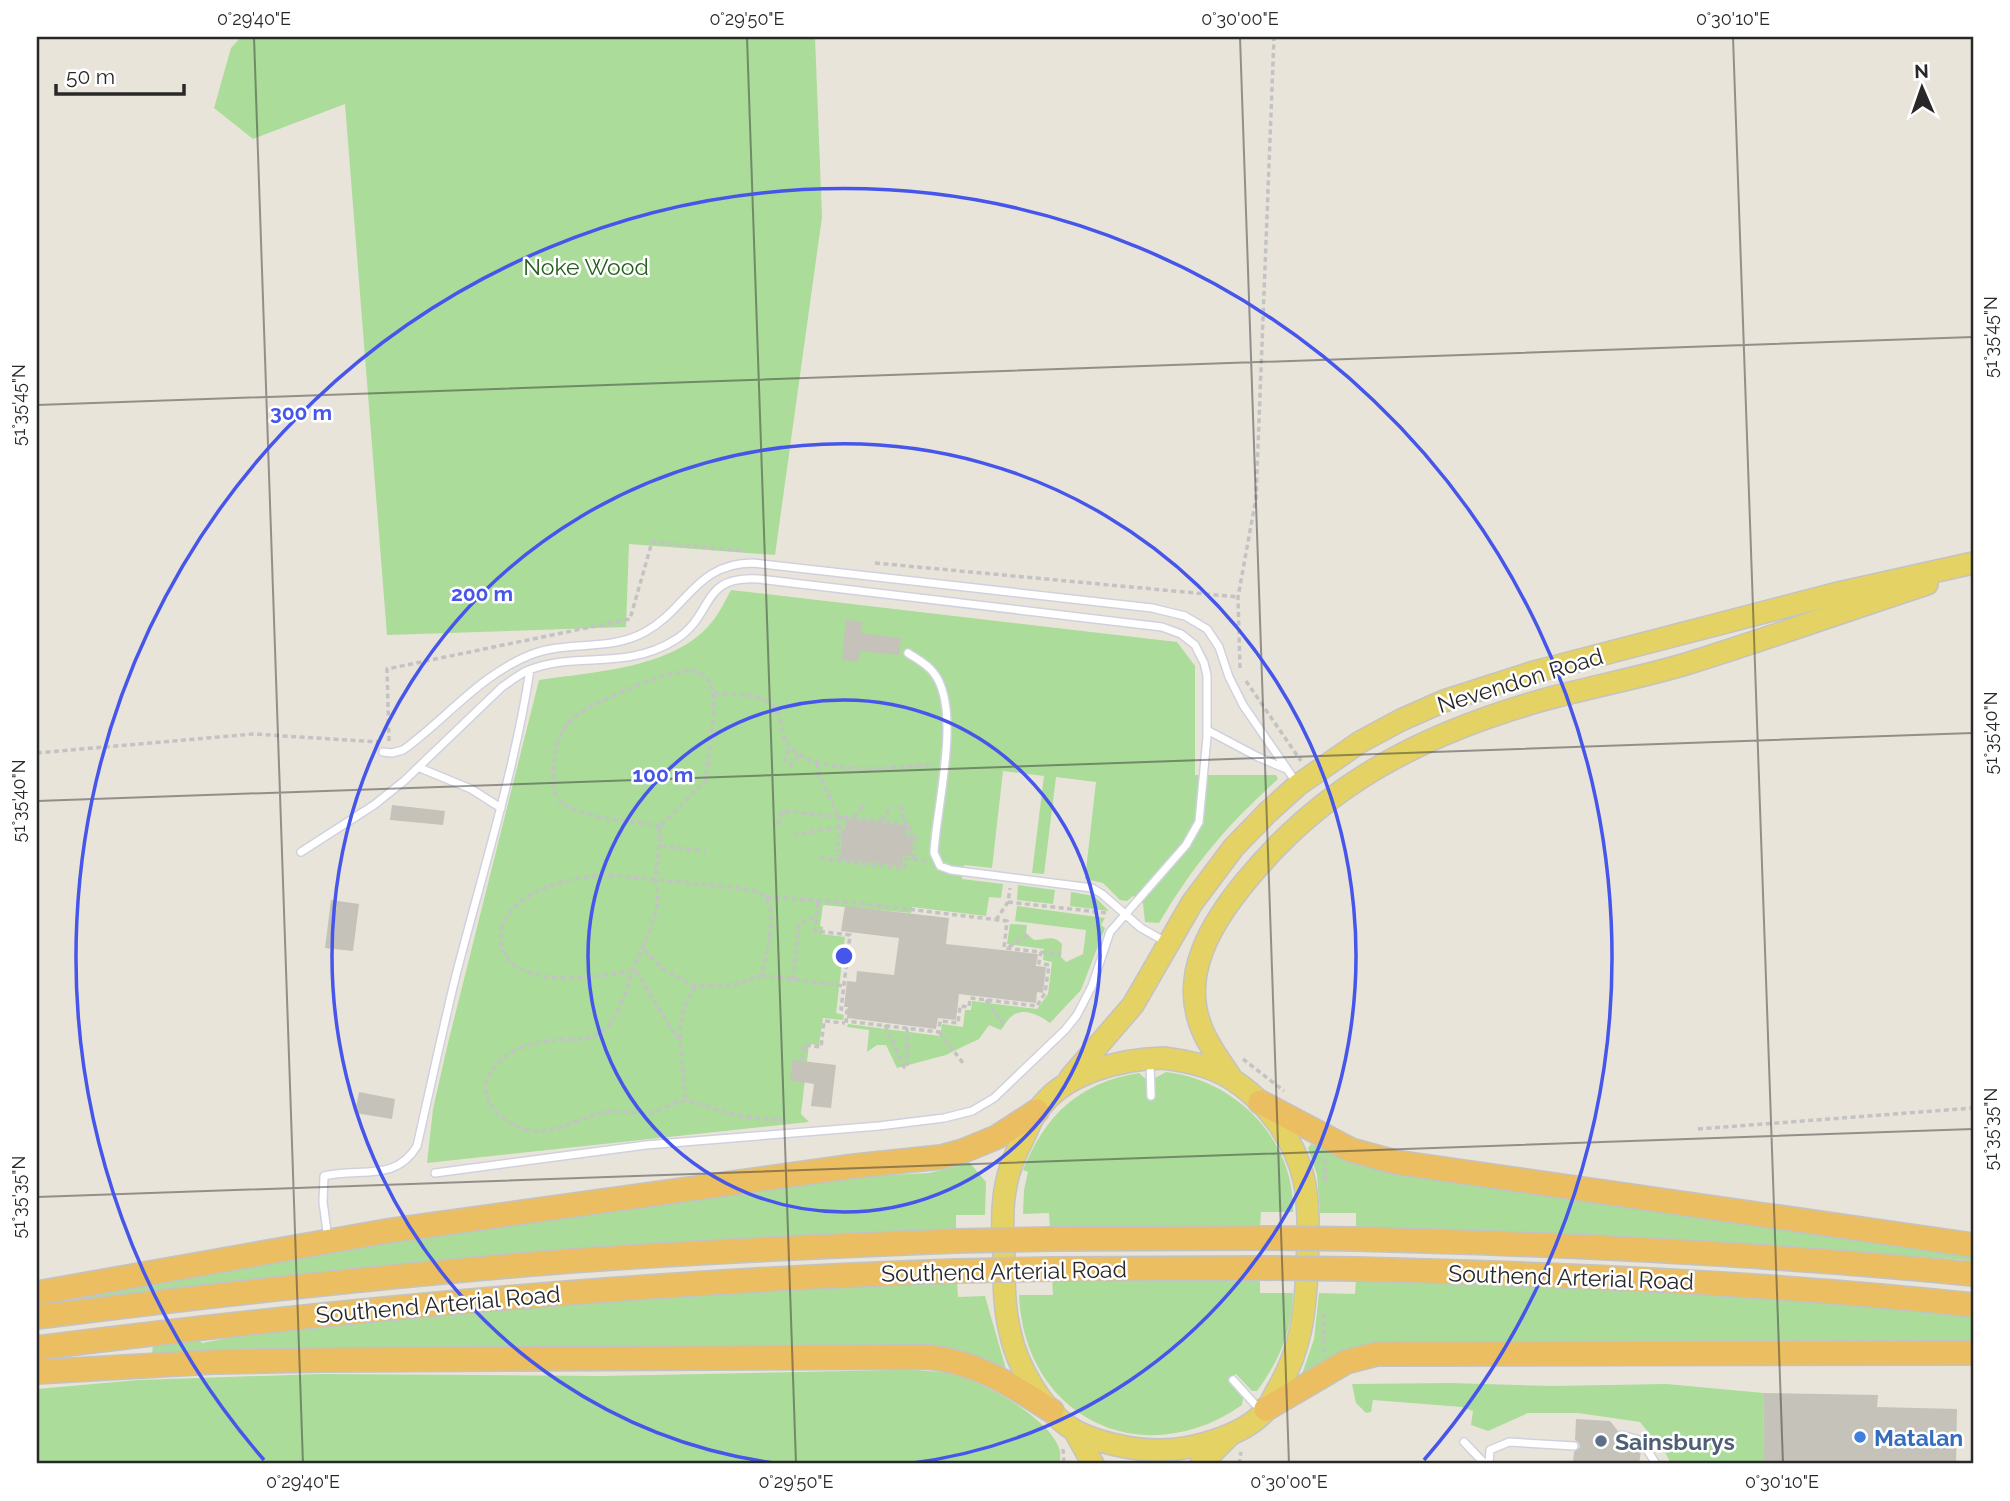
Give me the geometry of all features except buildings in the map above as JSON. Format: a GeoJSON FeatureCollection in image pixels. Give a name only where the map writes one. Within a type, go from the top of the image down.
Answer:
{"type":"FeatureCollection","features":[{"type":"Feature","properties":{"kind":"highway"},"geometry":{"type":"LineString","coordinates":[[1260,1102],[1352,1150],[1395,1162],[1973,1245]]}},
{"type":"Feature","properties":{"kind":"highway"},"geometry":{"type":"LineString","coordinates":[[37,1293],[328,1240],[817,1171],[941,1157],[997,1137],[1037,1111]]}},
{"type":"Feature","properties":{"kind":"highway","name":"Southend Arterial Road"},"geometry":{"type":"LineString","coordinates":[[37,1317],[241,1292],[478,1269],[742,1250],[956,1241],[1356,1239],[1656,1250],[1973,1275]]}},
{"type":"Feature","properties":{"kind":"highway","name":"Southend Arterial Road"},"geometry":{"type":"LineString","coordinates":[[37,1348],[292,1317],[479,1299],[750,1280],[1052,1269],[1260,1268],[1471,1272],[1701,1282],[1973,1305]]}},
{"type":"Feature","properties":{"kind":"highway"},"geometry":{"type":"LineString","coordinates":[[1264,1411],[1346,1362],[1361,1356],[1386,1353],[1973,1353]]}},
{"type":"Feature","properties":{"kind":"highway"},"geometry":{"type":"LineString","coordinates":[[37,1372],[213,1362],[320,1360],[929,1357],[952,1360],[978,1368],[1005,1381],[1052,1411]]}},
{"type":"Feature","properties":{"kind":"main road","name":"Nevendon Road"},"geometry":{"type":"LineString","coordinates":[[1059,1090],[1122,1020],[1146,985],[1192,903],[1219,865],[1296,773],[1340,754],[1433,706],[1488,685],[1678,633],[1973,563]]}},
{"type":"Feature","properties":{"kind":"main road","name":"Nevendon Road"},"geometry":{"type":"LineString","coordinates":[[1232,1079],[1203,1032],[1196,1012],[1194,981],[1202,952],[1217,919],[1269,852],[1337,793],[1379,765],[1419,744],[1497,714],[1682,665],[1777,636],[1973,569]]}},
{"type":"Feature","properties":{"kind":"main road"},"geometry":{"type":"LineString","coordinates":[[1093,1464],[1074,1430],[1052,1411],[1018,1360],[1009,1330],[1005,1286],[1005,1187],[1019,1147],[1037,1111],[1059,1090],[1082,1076],[1110,1065],[1150,1058],[1196,1063],[1232,1079],[1260,1102],[1292,1143],[1304,1182],[1307,1216],[1306,1301],[1301,1334],[1287,1371],[1264,1411],[1236,1442],[1201,1464]]}},
{"type":"Feature","properties":{"kind":"main road"},"geometry":{"type":"LineString","coordinates":[[1074,1430],[1124,1447],[1160,1451],[1236,1442]]}},
{"type":"Feature","properties":{"kind":"lane"},"geometry":{"type":"LineString","coordinates":[[383,752],[392,754],[403,750],[477,688],[518,660],[552,649],[600,645],[636,637],[663,619],[702,579],[714,571],[740,563],[753,563],[1152,608],[1185,616],[1207,629],[1214,639],[1242,705],[1296,773]]}},
{"type":"Feature","properties":{"kind":"lane"},"geometry":{"type":"LineString","coordinates":[[301,852],[374,805],[420,768],[502,687],[530,670],[560,663],[620,659],[661,648],[694,624],[718,587],[735,579],[759,579],[1137,624],[1173,631],[1195,645],[1204,663],[1208,690],[1207,730],[1201,812],[1194,834],[1110,932],[1092,986],[1077,1014],[995,1098],[971,1111],[944,1118],[879,1126],[646,1145],[436,1172]]}},
{"type":"Feature","properties":{"kind":"lane"},"geometry":{"type":"LineString","coordinates":[[908,653],[934,673],[946,698],[947,733],[934,843],[937,863],[951,870],[1092,888],[1124,915],[1168,943]]}},
{"type":"Feature","properties":{"kind":"lane"},"geometry":{"type":"LineString","coordinates":[[328,1240],[323,1202],[324,1177],[335,1173],[386,1170],[399,1166],[410,1159],[417,1146],[456,975],[500,808],[530,670]]}},
{"type":"Feature","properties":{"kind":"lane"},"geometry":{"type":"LineString","coordinates":[[1207,730],[1258,757],[1296,773]]}},
{"type":"Feature","properties":{"kind":"lane"},"geometry":{"type":"LineString","coordinates":[[420,768],[471,789],[500,808]]}},
{"type":"Feature","properties":{"kind":"lane"},"geometry":{"type":"LineString","coordinates":[[1150,1058],[1151,1096]]}},
{"type":"Feature","properties":{"kind":"lane"},"geometry":{"type":"LineString","coordinates":[[1233,1380],[1264,1411]]}},
{"type":"Feature","properties":{"kind":"lane"},"geometry":{"type":"LineString","coordinates":[[1622,1436],[1642,1441],[1656,1464]]}},
{"type":"Feature","properties":{"kind":"lane"},"geometry":{"type":"LineString","coordinates":[[1464,1442],[1487,1464]]}},
{"type":"Feature","properties":{"kind":"lane"},"geometry":{"type":"LineString","coordinates":[[1487,1464],[1490,1450],[1509,1442],[1574,1446]]}},
{"type":"Feature","properties":{"kind":"path"},"geometry":{"type":"LineString","coordinates":[[1274,37],[1256,498],[1238,597],[1240,673],[1296,773]]}},
{"type":"Feature","properties":{"kind":"path"},"geometry":{"type":"LineString","coordinates":[[660,827],[579,811],[564,805],[556,796],[552,773],[559,738],[573,717],[609,697],[676,673],[698,672],[709,680],[714,694],[705,781],[660,827],[656,912],[644,950],[617,1009],[607,1026],[598,1034],[586,1038],[541,1041],[500,1060],[489,1074],[484,1089],[485,1097],[494,1110],[508,1120],[525,1129],[543,1131],[596,1114],[651,1112],[685,1100],[730,1114],[793,1121]]}},
{"type":"Feature","properties":{"kind":"path"},"geometry":{"type":"LineString","coordinates":[[714,694],[766,700],[779,714],[783,734],[789,746],[818,763],[885,768],[944,763]]}},
{"type":"Feature","properties":{"kind":"path"},"geometry":{"type":"LineString","coordinates":[[784,762],[789,746]]}},
{"type":"Feature","properties":{"kind":"path"},"geometry":{"type":"LineString","coordinates":[[790,766],[799,754]]}},
{"type":"Feature","properties":{"kind":"path"},"geometry":{"type":"LineString","coordinates":[[818,763],[817,769],[840,816],[837,850],[840,851],[839,860]]}},
{"type":"Feature","properties":{"kind":"path"},"geometry":{"type":"LineString","coordinates":[[853,817],[865,802]]}},
{"type":"Feature","properties":{"kind":"path"},"geometry":{"type":"LineString","coordinates":[[881,820],[892,805]]}},
{"type":"Feature","properties":{"kind":"path"},"geometry":{"type":"LineString","coordinates":[[901,806],[905,823]]}},
{"type":"Feature","properties":{"kind":"path"},"geometry":{"type":"LineString","coordinates":[[778,825],[782,811],[910,824],[909,835],[916,836],[913,860]]}},
{"type":"Feature","properties":{"kind":"path"},"geometry":{"type":"LineString","coordinates":[[793,835],[840,827]]}},
{"type":"Feature","properties":{"kind":"path"},"geometry":{"type":"LineString","coordinates":[[661,846],[706,851]]}},
{"type":"Feature","properties":{"kind":"path"},"geometry":{"type":"LineString","coordinates":[[820,858],[904,869],[906,859],[937,863]]}},
{"type":"Feature","properties":{"kind":"path"},"geometry":{"type":"LineString","coordinates":[[681,1037],[676,1037],[634,971],[593,977],[559,976],[518,968],[505,954],[501,928],[505,919],[522,901],[554,883],[591,875],[751,890],[765,897],[1007,921],[1004,948],[1061,954]]}},
{"type":"Feature","properties":{"kind":"path"},"geometry":{"type":"LineString","coordinates":[[996,920],[1008,902],[1011,877]]}},
{"type":"Feature","properties":{"kind":"path"},"geometry":{"type":"LineString","coordinates":[[761,975],[771,918],[765,897]]}},
{"type":"Feature","properties":{"kind":"path"},"geometry":{"type":"LineString","coordinates":[[818,901],[815,930],[850,935],[841,1009],[847,1010],[845,1029]]}},
{"type":"Feature","properties":{"kind":"path"},"geometry":{"type":"LineString","coordinates":[[1008,902],[1109,914]]}},
{"type":"Feature","properties":{"kind":"path"},"geometry":{"type":"LineString","coordinates":[[793,980],[799,924],[817,916]]}},
{"type":"Feature","properties":{"kind":"path"},"geometry":{"type":"LineString","coordinates":[[1007,948],[1028,935]]}},
{"type":"Feature","properties":{"kind":"path"},"geometry":{"type":"LineString","coordinates":[[644,950],[663,969],[696,987],[738,984],[761,975],[844,986]]}},
{"type":"Feature","properties":{"kind":"path"},"geometry":{"type":"LineString","coordinates":[[963,1063],[939,1032],[940,1021],[958,1023],[960,1006],[969,1007],[970,998],[1037,1006],[1045,993],[1049,965],[1039,963],[1041,952]]}},
{"type":"Feature","properties":{"kind":"path"},"geometry":{"type":"LineString","coordinates":[[685,1100],[682,1009],[696,987]]}},
{"type":"Feature","properties":{"kind":"path"},"geometry":{"type":"LineString","coordinates":[[986,1000],[1003,1024]]}},
{"type":"Feature","properties":{"kind":"path"},"geometry":{"type":"LineString","coordinates":[[802,1060],[804,1045],[821,1047],[824,1020],[939,1032]]}},
{"type":"Feature","properties":{"kind":"path"},"geometry":{"type":"LineString","coordinates":[[885,1025],[904,1067],[907,1066],[907,1028]]}},
{"type":"Feature","properties":{"kind":"path"},"geometry":{"type":"LineString","coordinates":[[1240,1056],[1285,1092]]}},
{"type":"Feature","properties":{"kind":"path"},"geometry":{"type":"LineString","coordinates":[[1698,1129],[1973,1108]]}},
{"type":"Feature","properties":{"kind":"path"},"geometry":{"type":"LineString","coordinates":[[1236,1442],[1239,1464]]}},
{"type":"Feature","properties":{"kind":"green space","name":"Noke Wood"},"geometry":{"type":"Polygon","coordinates":[[[241,37],[815,37],[822,217],[775,555],[629,544],[626,627],[387,635],[345,104],[253,139],[214,108],[231,48],[241,37]]]}},
{"type":"Feature","properties":{"kind":"green space"},"geometry":{"type":"Polygon","coordinates":[[[731,590],[1177,642],[1195,666],[1195,775],[1276,775],[1278,779],[1213,846],[1185,882],[1159,923],[1145,922],[1143,903],[1133,896],[1127,901],[1120,900],[1103,883],[1085,879],[1096,782],[1056,777],[1044,874],[1032,873],[1044,776],[1003,771],[992,868],[964,865],[962,879],[1003,884],[1001,898],[989,897],[986,916],[912,907],[911,913],[823,905],[820,926],[823,927],[822,934],[845,937],[836,1013],[844,1015],[843,1020],[823,1018],[819,1045],[809,1044],[801,1114],[809,1122],[427,1163],[433,1109],[447,1047],[539,680],[632,665],[677,650],[711,623],[731,590]]]}},
{"type":"Feature","properties":{"kind":"green space"},"geometry":{"type":"Polygon","coordinates":[[[1018,885],[1055,890],[1053,904],[1017,900],[1018,885]]]}},
{"type":"Feature","properties":{"kind":"green space"},"geometry":{"type":"Polygon","coordinates":[[[1071,892],[1094,896],[1109,911],[1070,906],[1071,892]]]}},
{"type":"Feature","properties":{"kind":"green space"},"geometry":{"type":"Polygon","coordinates":[[[1017,906],[1105,918],[1101,925],[1105,928],[1081,990],[1050,1023],[1029,1012],[1018,1013],[1008,1020],[1001,1030],[989,1025],[979,1039],[946,1055],[897,1068],[886,1045],[877,1045],[867,1052],[869,1030],[847,1027],[848,1024],[940,1036],[942,1024],[963,1027],[965,1010],[971,1010],[972,1001],[1037,1009],[1048,994],[1052,962],[1043,960],[1044,949],[1007,944],[1010,924],[1027,925],[1026,933],[1034,940],[1052,938],[1059,941],[1062,944],[1061,957],[1066,962],[1083,954],[1086,930],[1015,921],[1017,906]]]}},
{"type":"Feature","properties":{"kind":"green space"},"geometry":{"type":"Polygon","coordinates":[[[1166,1072],[1192,1077],[1216,1087],[1256,1118],[1272,1138],[1284,1161],[1291,1186],[1293,1212],[1261,1212],[1260,1229],[1050,1230],[1049,1213],[1023,1214],[1028,1172],[1023,1170],[1042,1133],[1067,1104],[1099,1084],[1139,1073],[1146,1079],[1146,1097],[1155,1098],[1155,1078],[1166,1072]]]}},
{"type":"Feature","properties":{"kind":"green space"},"geometry":{"type":"Polygon","coordinates":[[[1311,1144],[1348,1159],[1973,1253],[1973,1265],[1967,1264],[1966,1260],[1901,1255],[1899,1258],[1356,1230],[1356,1213],[1320,1213],[1317,1175],[1308,1148],[1311,1144]]]}},
{"type":"Feature","properties":{"kind":"green space"},"geometry":{"type":"Polygon","coordinates":[[[970,1163],[986,1182],[985,1215],[956,1215],[956,1232],[57,1305],[57,1298],[300,1254],[853,1177],[929,1173],[970,1163]]]}},
{"type":"Feature","properties":{"kind":"green space"},"geometry":{"type":"Polygon","coordinates":[[[1052,1278],[1260,1278],[1260,1293],[1293,1293],[1290,1321],[1272,1369],[1257,1391],[1252,1391],[1236,1374],[1228,1380],[1243,1398],[1242,1405],[1204,1425],[1166,1434],[1129,1433],[1095,1422],[1065,1402],[1042,1374],[1026,1338],[1019,1295],[1053,1295],[1052,1278]]]}},
{"type":"Feature","properties":{"kind":"green space"},"geometry":{"type":"Polygon","coordinates":[[[1356,1279],[1700,1292],[1973,1314],[1973,1345],[1403,1344],[1301,1377],[1314,1339],[1319,1293],[1355,1294],[1356,1279]]]}},
{"type":"Feature","properties":{"kind":"green space"},"geometry":{"type":"Polygon","coordinates":[[[957,1281],[958,1297],[985,1296],[1006,1369],[152,1355],[153,1344],[197,1338],[202,1343],[276,1329],[570,1302],[957,1281]]]}},
{"type":"Feature","properties":{"kind":"green space"},"geometry":{"type":"Polygon","coordinates":[[[895,1370],[947,1373],[998,1393],[1043,1425],[1060,1450],[1060,1464],[37,1464],[37,1389],[138,1380],[320,1374],[601,1376],[895,1370]]]}},
{"type":"Feature","properties":{"kind":"green space"},"geometry":{"type":"Polygon","coordinates":[[[1352,1384],[1552,1386],[1666,1384],[1764,1393],[1763,1464],[1671,1464],[1640,1422],[1578,1413],[1528,1413],[1488,1431],[1471,1425],[1473,1411],[1462,1407],[1373,1400],[1371,1412],[1366,1413],[1356,1403],[1352,1384]]]}},
{"type":"Feature","properties":{"kind":"place","name":"Matalan"},"geometry":{"type":"Point","coordinates":[1860,1437]}},
{"type":"Feature","properties":{"kind":"place","name":"Sainsburys"},"geometry":{"type":"Point","coordinates":[1601,1441]}}]}
